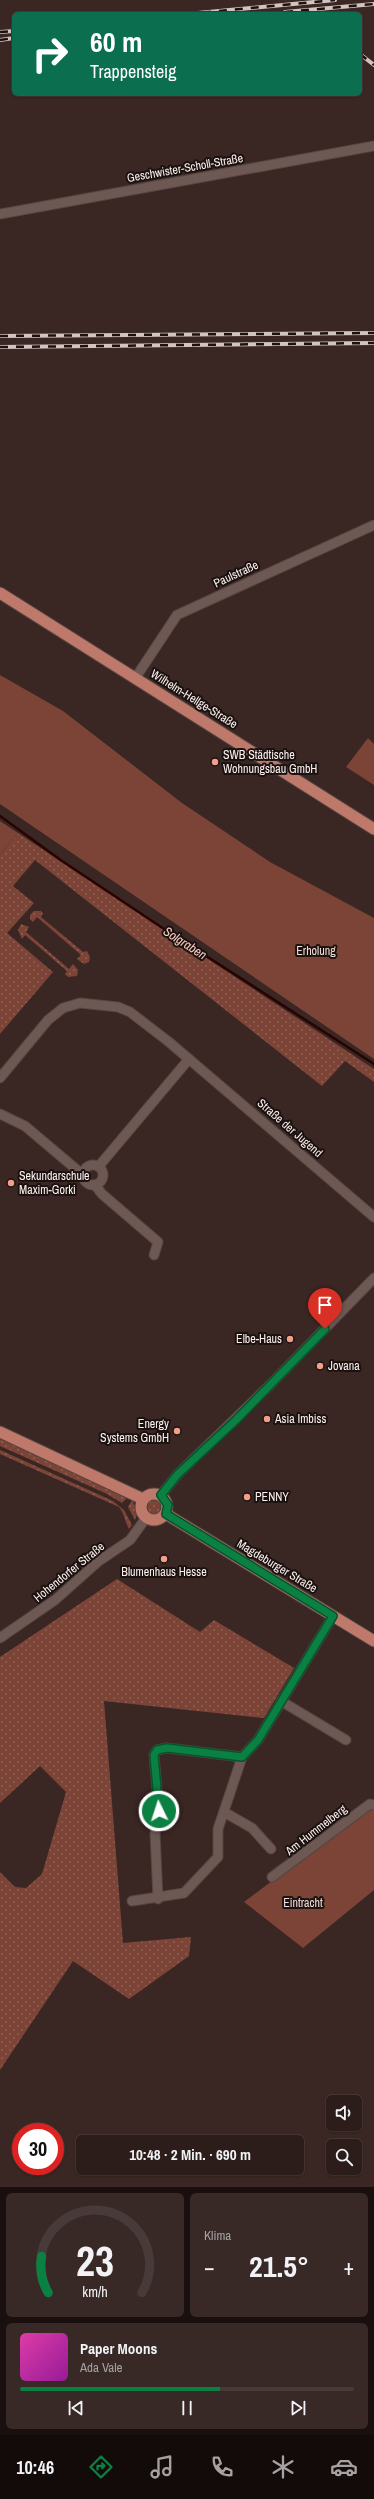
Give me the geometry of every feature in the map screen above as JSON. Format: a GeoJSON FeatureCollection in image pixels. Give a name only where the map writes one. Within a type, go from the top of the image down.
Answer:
{"type":"FeatureCollection","features":[{"type":"Feature","properties":{"kind":"main road","name":"Wilhelm-Hellge-Straße"},"geometry":{"type":"LineString","coordinates":[[0,593],[136,677],[374,829]]}},
{"type":"Feature","properties":{"kind":"main road"},"geometry":{"type":"LineString","coordinates":[[0,1432],[143,1499]]}},
{"type":"Feature","properties":{"kind":"main road"},"geometry":{"type":"LineString","coordinates":[[151,1494],[161,1495],[168,1505],[166,1514],[156,1521],[146,1518],[141,1511],[143,1499],[151,1494]]}},
{"type":"Feature","properties":{"kind":"main road","name":"Magdeburger Straße"},"geometry":{"type":"LineString","coordinates":[[166,1514],[374,1641]]}},
{"type":"Feature","properties":{"kind":"street","name":"Geschwister-Scholl-Straße"},"geometry":{"type":"LineString","coordinates":[[0,214],[374,146]]}},
{"type":"Feature","properties":{"kind":"street","name":"Paulstraße"},"geometry":{"type":"LineString","coordinates":[[136,677],[177,614],[374,524]]}},
{"type":"Feature","properties":{"kind":"street","name":"Straße der Jugend"},"geometry":{"type":"LineString","coordinates":[[0,1078],[48,1020],[63,1008],[80,1003],[104,1004],[130,1012],[189,1059],[374,1217]]}},
{"type":"Feature","properties":{"kind":"street"},"geometry":{"type":"LineString","coordinates":[[83,1175],[89,1166],[99,1166],[189,1059]]}},
{"type":"Feature","properties":{"kind":"street"},"geometry":{"type":"LineString","coordinates":[[0,1114],[25,1126],[83,1175],[85,1181],[95,1185],[102,1194],[158,1242],[154,1255]]}},
{"type":"Feature","properties":{"kind":"street"},"geometry":{"type":"LineString","coordinates":[[95,1185],[100,1182],[103,1176],[99,1166]]}},
{"type":"Feature","properties":{"kind":"street"},"geometry":{"type":"LineString","coordinates":[[161,1495],[178,1474],[270,1385],[374,1278]]}},
{"type":"Feature","properties":{"kind":"street","name":"Hohendorfer Straße"},"geometry":{"type":"LineString","coordinates":[[0,1638],[45,1607],[99,1561],[130,1540],[146,1518]]}},
{"type":"Feature","properties":{"kind":"street"},"geometry":{"type":"LineString","coordinates":[[132,1901],[158,1899],[184,1893],[218,1857],[218,1829],[242,1757],[258,1740],[333,1616]]}},
{"type":"Feature","properties":{"kind":"street"},"geometry":{"type":"LineString","coordinates":[[281,1701],[346,1740]]}},
{"type":"Feature","properties":{"kind":"street"},"geometry":{"type":"LineString","coordinates":[[158,1899],[154,1833],[159,1811],[154,1755],[157,1750],[167,1748],[242,1757]]}},
{"type":"Feature","properties":{"kind":"street","name":"Am Hummelberg"},"geometry":{"type":"LineString","coordinates":[[272,1877],[370,1804],[374,1805]]}},
{"type":"Feature","properties":{"kind":"street"},"geometry":{"type":"LineString","coordinates":[[224,1812],[252,1828],[271,1849]]}},
{"type":"Feature","properties":{"kind":"green space","name":"Erholung"},"geometry":{"type":"Polygon","coordinates":[[[0,675],[63,711],[182,803],[270,862],[374,918],[374,1059],[0,804],[0,675]]]}},
{"type":"Feature","properties":{"kind":"green space"},"geometry":{"type":"Polygon","coordinates":[[[368,738],[374,744],[374,785],[346,767],[368,738]]]}},
{"type":"Feature","properties":{"kind":"green space"},"geometry":{"type":"Polygon","coordinates":[[[0,821],[18,833],[0,855],[0,821]]]}},
{"type":"Feature","properties":{"kind":"green space"},"geometry":{"type":"Polygon","coordinates":[[[18,833],[374,1069],[374,1082],[345,1061],[322,1086],[35,860],[13,886],[34,903],[7,933],[53,972],[0,1034],[0,855],[18,833]]]}},
{"type":"Feature","properties":{"kind":"green space"},"geometry":{"type":"Polygon","coordinates":[[[34,911],[41,911],[43,913],[41,917],[83,952],[87,951],[90,957],[89,962],[84,964],[77,959],[81,955],[37,917],[33,922],[30,919],[30,915],[34,911]]]}},
{"type":"Feature","properties":{"kind":"green space"},"geometry":{"type":"Polygon","coordinates":[[[21,924],[29,927],[26,932],[69,969],[73,964],[78,970],[77,976],[68,977],[65,974],[67,971],[25,935],[22,939],[18,930],[21,924]]]}},
{"type":"Feature","properties":{"kind":"green space"},"geometry":{"type":"Polygon","coordinates":[[[0,1437],[128,1497],[122,1503],[105,1493],[0,1446],[0,1437]]]}},
{"type":"Feature","properties":{"kind":"green space"},"geometry":{"type":"Polygon","coordinates":[[[0,1450],[113,1501],[124,1510],[132,1525],[129,1529],[119,1507],[0,1454],[0,1450]]]}},
{"type":"Feature","properties":{"kind":"green space"},"geometry":{"type":"Polygon","coordinates":[[[132,1500],[138,1512],[135,1520],[128,1507],[132,1500]]]}},
{"type":"Feature","properties":{"kind":"green space"},"geometry":{"type":"Polygon","coordinates":[[[154,1500],[159,1502],[161,1507],[159,1512],[154,1514],[149,1512],[147,1507],[149,1502],[154,1500]]]}},
{"type":"Feature","properties":{"kind":"green space"},"geometry":{"type":"Polygon","coordinates":[[[117,1579],[200,1632],[214,1620],[294,1668],[264,1718],[104,1701],[123,1943],[191,1937],[189,1956],[129,1999],[73,1961],[0,2070],[0,1872],[15,1887],[26,1888],[42,1874],[66,1792],[40,1766],[0,1803],[0,1657],[117,1579]]]}},
{"type":"Feature","properties":{"kind":"green space","name":"Eintracht"},"geometry":{"type":"Polygon","coordinates":[[[372,1806],[374,1807],[374,1890],[303,1948],[244,1902],[372,1806]]]}},
{"type":"Feature","properties":{"kind":"waterway","name":"Solgraben"},"geometry":{"type":"LineString","coordinates":[[0,816],[62,861],[161,927],[374,1064]]}},
{"type":"Feature","properties":{"kind":"railway"},"geometry":{"type":"LineString","coordinates":[[208,12],[335,0]]}},
{"type":"Feature","properties":{"kind":"railway"},"geometry":{"type":"LineString","coordinates":[[285,12],[374,4]]}},
{"type":"Feature","properties":{"kind":"railway"},"geometry":{"type":"LineString","coordinates":[[0,32],[12,31]]}},
{"type":"Feature","properties":{"kind":"railway"},"geometry":{"type":"LineString","coordinates":[[0,40],[12,38]]}},
{"type":"Feature","properties":{"kind":"railway"},"geometry":{"type":"LineString","coordinates":[[362,56],[374,65]]}},
{"type":"Feature","properties":{"kind":"railway"},"geometry":{"type":"LineString","coordinates":[[0,336],[374,333]]}},
{"type":"Feature","properties":{"kind":"railway"},"geometry":{"type":"LineString","coordinates":[[0,347],[374,343]]}},
{"type":"Feature","properties":{"kind":"place","name":"SWB Städtische Wohnungsbau GmbH"},"geometry":{"type":"Point","coordinates":[215,762]}},
{"type":"Feature","properties":{"kind":"place","name":"Sekundarschule Maxim-Gorki"},"geometry":{"type":"Point","coordinates":[11,1183]}},
{"type":"Feature","properties":{"kind":"place","name":"Elbe-Haus"},"geometry":{"type":"Point","coordinates":[290,1339]}},
{"type":"Feature","properties":{"kind":"place","name":"Jovana"},"geometry":{"type":"Point","coordinates":[320,1366]}},
{"type":"Feature","properties":{"kind":"place","name":"Asia Imbiss"},"geometry":{"type":"Point","coordinates":[267,1419]}},
{"type":"Feature","properties":{"kind":"place","name":"Energy Systems GmbH"},"geometry":{"type":"Point","coordinates":[177,1431]}},
{"type":"Feature","properties":{"kind":"place","name":"PENNY"},"geometry":{"type":"Point","coordinates":[247,1497]}},
{"type":"Feature","properties":{"kind":"place","name":"Blumenhaus Hesse"},"geometry":{"type":"Point","coordinates":[164,1559]}},
{"type":"Feature","properties":{"kind":"route"},"geometry":{"type":"LineString","coordinates":[[159,1811],[154,1755],[157,1750],[167,1748],[242,1757],[258,1740],[333,1616],[166,1514],[168,1505],[161,1495],[178,1474],[236,1420],[325,1329]]}}]}
